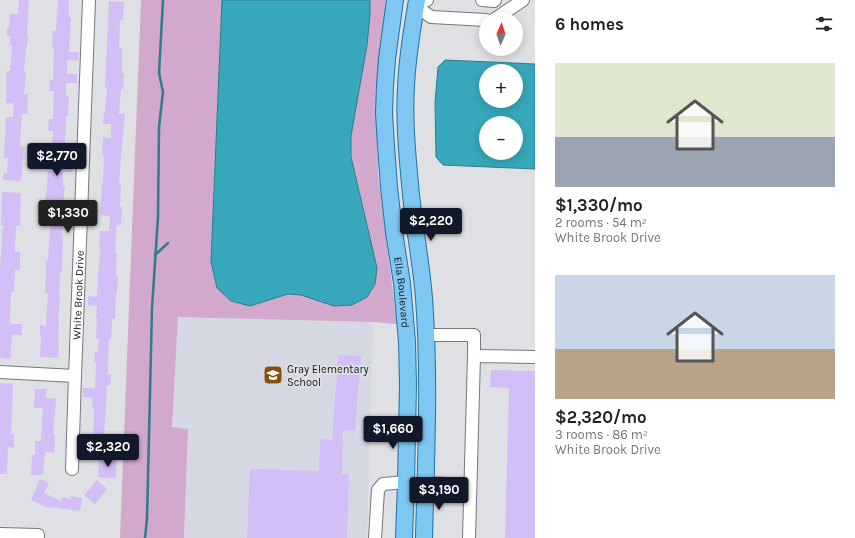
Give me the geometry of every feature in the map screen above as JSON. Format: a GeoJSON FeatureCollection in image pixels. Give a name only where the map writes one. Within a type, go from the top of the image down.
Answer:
{"type":"FeatureCollection","features":[{"type":"Feature","properties":{"kind":"main road"},"geometry":{"type":"LineString","coordinates":[[395,1],[420,2]]}},
{"type":"Feature","properties":{"kind":"main road","name":"Ella Boulevard"},"geometry":{"type":"LineString","coordinates":[[395,1],[388,52],[384,119],[389,187],[402,283],[407,338],[408,384],[404,538]]}},
{"type":"Feature","properties":{"kind":"main road","name":"Ella Boulevard"},"geometry":{"type":"LineString","coordinates":[[420,2],[407,74],[405,113],[406,144],[422,280],[426,335],[427,406],[424,538]]}},
{"type":"Feature","properties":{"kind":"main road"},"geometry":{"type":"LineString","coordinates":[[407,338],[426,335]]}},
{"type":"Feature","properties":{"kind":"main road"},"geometry":{"type":"LineString","coordinates":[[406,482],[425,483]]}},
{"type":"Feature","properties":{"kind":"street","name":"White Brook Drive"},"geometry":{"type":"LineString","coordinates":[[72,469],[89,0]]}},
{"type":"Feature","properties":{"kind":"street"},"geometry":{"type":"LineString","coordinates":[[482,0],[495,0]]}},
{"type":"Feature","properties":{"kind":"street"},"geometry":{"type":"LineString","coordinates":[[505,12],[523,0]]}},
{"type":"Feature","properties":{"kind":"street"},"geometry":{"type":"LineString","coordinates":[[420,2],[431,17],[479,20]]}},
{"type":"Feature","properties":{"kind":"street"},"geometry":{"type":"LineString","coordinates":[[426,335],[474,335],[469,538]]}},
{"type":"Feature","properties":{"kind":"street"},"geometry":{"type":"LineString","coordinates":[[474,356],[535,357]]}},
{"type":"Feature","properties":{"kind":"street"},"geometry":{"type":"LineString","coordinates":[[0,372],[75,376]]}},
{"type":"Feature","properties":{"kind":"street"},"geometry":{"type":"LineString","coordinates":[[375,538],[378,490],[382,484],[406,482]]}},
{"type":"Feature","properties":{"kind":"street"},"geometry":{"type":"LineString","coordinates":[[425,483],[470,485]]}},
{"type":"Feature","properties":{"kind":"street"},"geometry":{"type":"LineString","coordinates":[[0,534],[38,535],[38,538]]}},
{"type":"Feature","properties":{"kind":"shaded area"},"geometry":{"type":"Polygon","coordinates":[[[141,0],[386,0],[381,41],[377,102],[378,174],[397,324],[373,322],[178,317],[172,427],[188,429],[184,538],[120,538],[141,0]]]}},
{"type":"Feature","properties":{"kind":"shaded area","name":"Gray Elementary School"},"geometry":{"type":"Polygon","coordinates":[[[178,317],[373,322],[367,538],[184,538],[188,429],[172,428],[178,317]]]}},
{"type":"Feature","properties":{"kind":"water"},"geometry":{"type":"Polygon","coordinates":[[[222,0],[370,0],[367,45],[351,136],[351,157],[377,268],[375,284],[367,297],[352,305],[334,306],[301,295],[288,294],[250,306],[231,301],[217,288],[211,262],[222,0]]]}},
{"type":"Feature","properties":{"kind":"water"},"geometry":{"type":"Polygon","coordinates":[[[445,60],[535,64],[535,169],[443,165],[436,157],[435,102],[438,67],[445,60]]]}},
{"type":"Feature","properties":{"kind":"building"},"geometry":{"type":"Polygon","coordinates":[[[19,0],[29,0],[28,35],[24,72],[26,72],[24,94],[28,94],[27,114],[22,114],[20,147],[24,147],[21,181],[3,180],[4,173],[7,173],[8,158],[4,158],[6,117],[13,117],[14,104],[6,103],[7,71],[10,71],[12,46],[10,46],[10,36],[7,36],[7,28],[9,28],[10,14],[18,14],[19,0]]]}},
{"type":"Feature","properties":{"kind":"building"},"geometry":{"type":"Polygon","coordinates":[[[58,0],[69,0],[69,17],[71,17],[69,52],[79,52],[78,61],[67,60],[67,74],[77,74],[77,83],[66,83],[66,96],[69,96],[68,116],[66,116],[65,163],[73,164],[72,172],[63,172],[63,186],[65,186],[63,207],[71,208],[71,216],[63,216],[62,272],[60,272],[58,320],[58,358],[40,357],[40,325],[46,326],[48,293],[45,293],[46,260],[48,261],[50,226],[50,203],[45,203],[47,192],[48,159],[46,159],[47,148],[52,148],[53,131],[48,131],[49,119],[53,119],[54,91],[49,91],[50,80],[53,80],[53,31],[56,31],[58,0]]]}},
{"type":"Feature","properties":{"kind":"building"},"geometry":{"type":"Polygon","coordinates":[[[109,1],[124,2],[123,20],[120,20],[119,48],[122,48],[122,73],[124,73],[119,114],[125,114],[119,184],[121,184],[121,225],[117,225],[115,253],[117,253],[117,294],[115,319],[112,319],[111,339],[109,339],[108,374],[111,375],[110,385],[107,385],[104,435],[106,435],[105,455],[93,454],[93,398],[83,397],[83,388],[95,388],[96,363],[94,363],[95,352],[98,352],[99,339],[96,339],[97,306],[88,305],[88,296],[97,297],[100,231],[109,231],[110,216],[100,215],[103,183],[103,137],[111,138],[111,124],[103,124],[107,88],[105,88],[109,1]]]}},
{"type":"Feature","properties":{"kind":"building"},"geometry":{"type":"Polygon","coordinates":[[[2,192],[21,193],[20,226],[16,226],[15,252],[20,252],[20,270],[15,270],[14,292],[11,292],[10,324],[22,324],[22,335],[12,335],[10,359],[0,358],[0,269],[3,225],[1,225],[2,192]]]}},
{"type":"Feature","properties":{"kind":"building"},"geometry":{"type":"Polygon","coordinates":[[[338,355],[361,356],[355,431],[343,430],[342,474],[349,474],[347,538],[247,538],[250,469],[319,471],[320,439],[332,440],[338,355]]]}},
{"type":"Feature","properties":{"kind":"building"},"geometry":{"type":"Polygon","coordinates":[[[491,370],[535,371],[535,538],[505,538],[509,388],[490,387],[491,370]]]}},
{"type":"Feature","properties":{"kind":"building"},"geometry":{"type":"Polygon","coordinates":[[[0,383],[13,384],[11,434],[14,434],[14,448],[8,447],[7,474],[0,474],[0,383]]]}},
{"type":"Feature","properties":{"kind":"building"},"geometry":{"type":"Polygon","coordinates":[[[35,389],[47,389],[46,398],[56,399],[53,435],[55,435],[54,453],[45,452],[43,475],[31,475],[32,455],[35,455],[35,441],[41,441],[43,408],[34,408],[35,389]]]}},
{"type":"Feature","properties":{"kind":"building"},"geometry":{"type":"Polygon","coordinates":[[[99,458],[117,458],[116,478],[98,477],[99,458]]]}},
{"type":"Feature","properties":{"kind":"building"},"geometry":{"type":"Polygon","coordinates":[[[40,479],[49,483],[44,493],[61,501],[62,497],[71,499],[71,496],[82,498],[80,511],[49,508],[31,500],[40,479]]]}},
{"type":"Feature","properties":{"kind":"building"},"geometry":{"type":"Polygon","coordinates":[[[97,480],[107,489],[95,504],[84,495],[97,480]]]}},
{"type":"Feature","properties":{"kind":"waterway"},"geometry":{"type":"LineString","coordinates":[[145,538],[147,519],[152,308],[158,217],[159,127],[163,92],[159,73],[163,0]]}},
{"type":"Feature","properties":{"kind":"waterway"},"geometry":{"type":"LineString","coordinates":[[155,255],[168,243]]}},
{"type":"Feature","properties":{"kind":"place","name":"Gray Elementary School"},"geometry":{"type":"Point","coordinates":[273,375]}}]}
